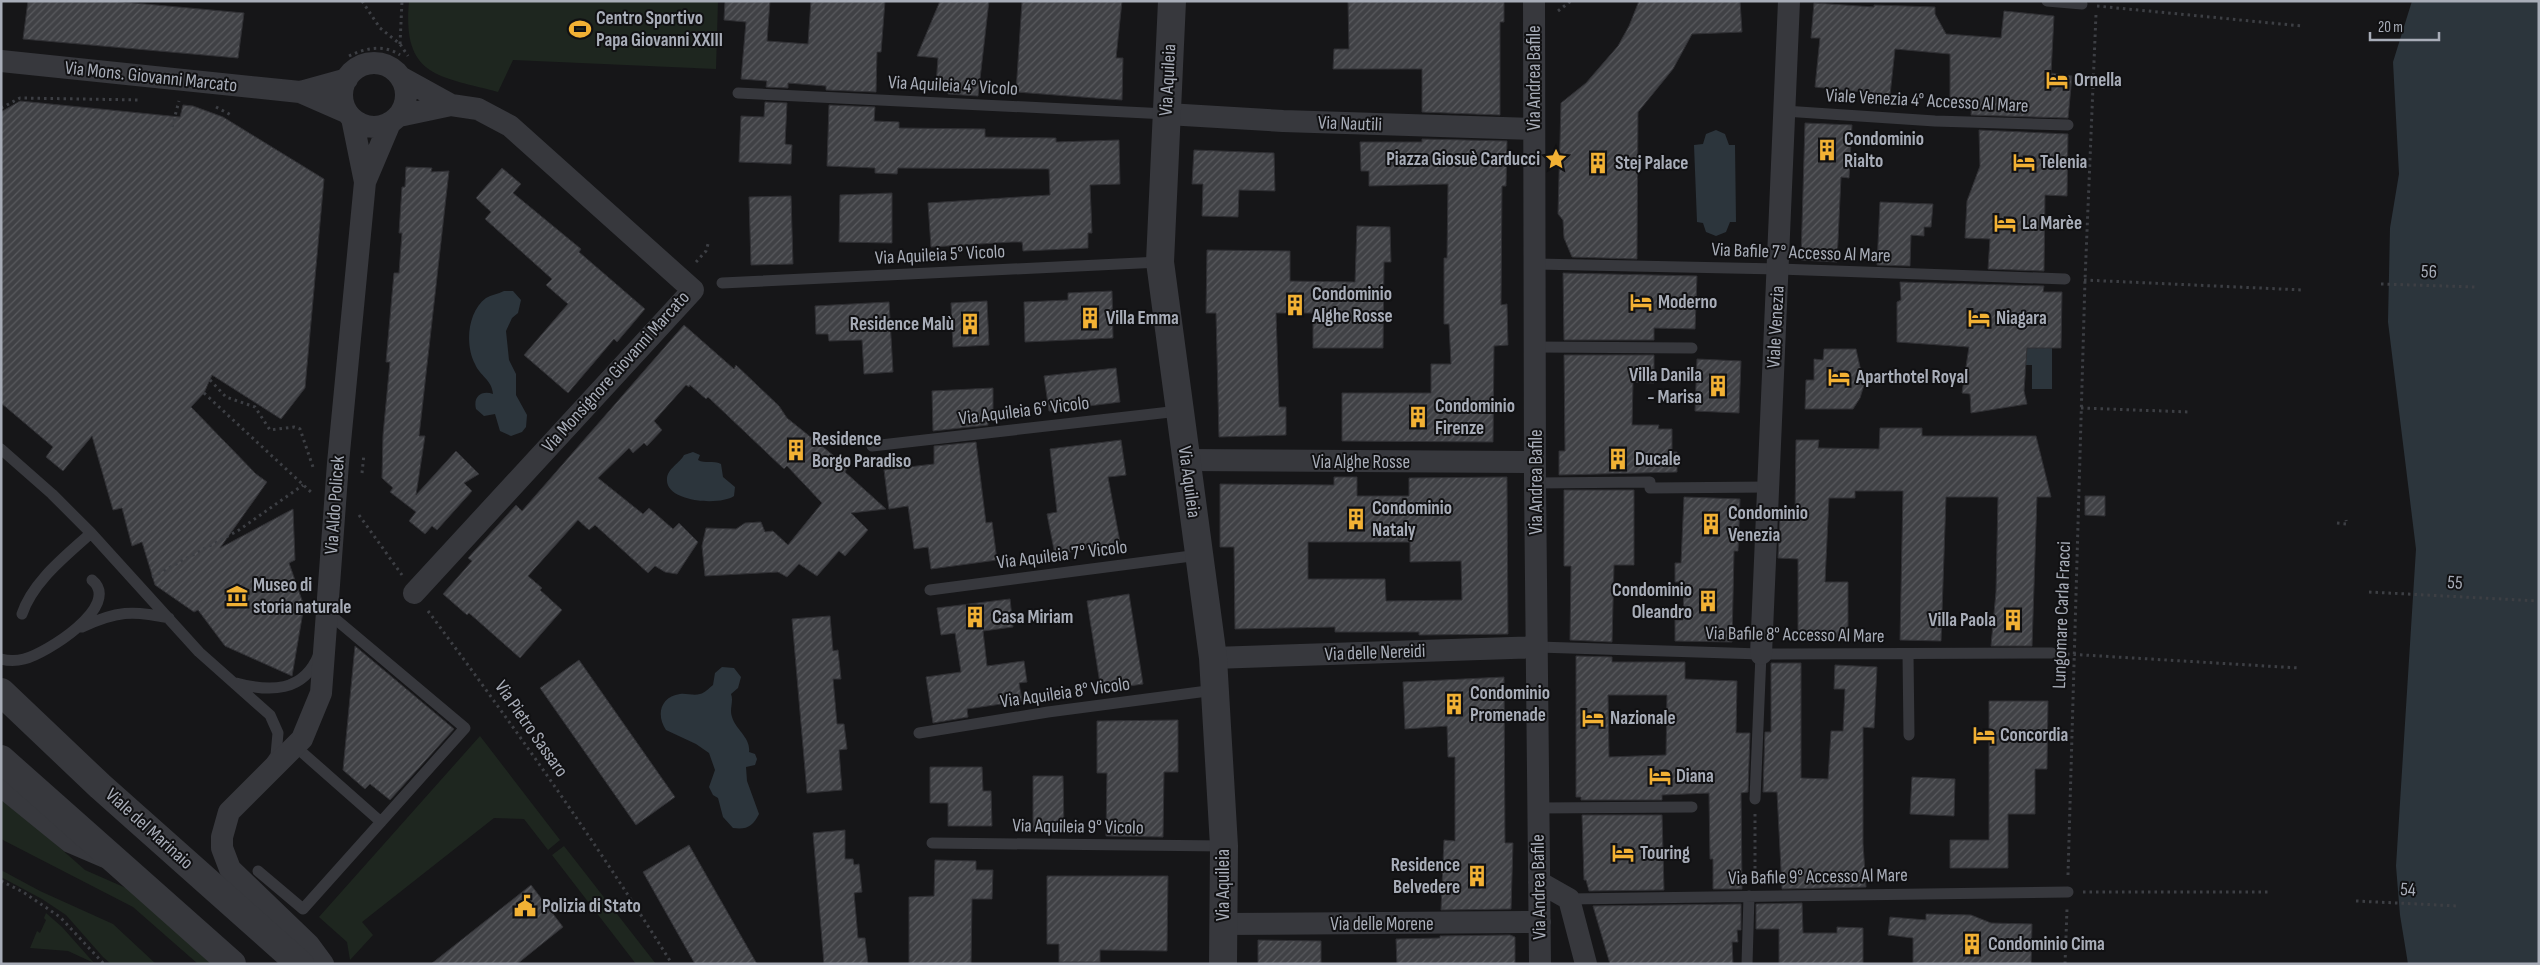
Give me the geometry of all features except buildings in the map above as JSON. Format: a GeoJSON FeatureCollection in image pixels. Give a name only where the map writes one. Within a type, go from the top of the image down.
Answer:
{"type":"FeatureCollection","features":[{"type":"Feature","properties":{"kind":"street","name":"Via Aquileia"},"geometry":{"type":"LineString","coordinates":[[1172,1],[1160,262],[1213,658],[1224,846],[1223,964]]}},
{"type":"Feature","properties":{"kind":"street","name":"Via Andrea Bafile"},"geometry":{"type":"LineString","coordinates":[[1534,1],[1535,473],[1540,964]]}},
{"type":"Feature","properties":{"kind":"street","name":"Viale Venezia"},"geometry":{"type":"LineString","coordinates":[[1762,654],[1779,269],[1788,1]]}},
{"type":"Feature","properties":{"kind":"street","name":"Via Mons. Giovanni Marcato"},"geometry":{"type":"LineString","coordinates":[[1,61],[300,92],[350,115],[370,127],[394,119]]}},
{"type":"Feature","properties":{"kind":"street","name":"Via Mons. Giovanni Marcato"},"geometry":{"type":"LineString","coordinates":[[300,92],[347,79],[354,70],[368,63],[388,66],[402,78]]}},
{"type":"Feature","properties":{"kind":"street","name":"Via Monsignore Giovanni Marcato"},"geometry":{"type":"LineString","coordinates":[[402,78],[451,104],[478,109],[510,126],[694,290],[414,593]]}},
{"type":"Feature","properties":{"kind":"street"},"geometry":{"type":"LineString","coordinates":[[394,119],[406,103],[406,92],[402,78]]}},
{"type":"Feature","properties":{"kind":"street"},"geometry":{"type":"LineString","coordinates":[[347,79],[342,97],[350,115]]}},
{"type":"Feature","properties":{"kind":"street","name":"Via Monsignore Giovanni Marcato"},"geometry":{"type":"LineString","coordinates":[[394,119],[451,104]]}},
{"type":"Feature","properties":{"kind":"street","name":"Via Nautili"},"geometry":{"type":"LineString","coordinates":[[1167,114],[1282,122],[1534,129]]}},
{"type":"Feature","properties":{"kind":"street","name":"Via Aldo Policek"},"geometry":{"type":"LineString","coordinates":[[323,964],[309,945],[230,869],[222,848],[224,827],[229,812],[296,747],[302,739],[321,693],[338,463],[365,182],[350,115]]}},
{"type":"Feature","properties":{"kind":"street","name":"Via Aldo Policek"},"geometry":{"type":"LineString","coordinates":[[365,182],[394,119]]}},
{"type":"Feature","properties":{"kind":"street","name":"Via Alghe Rosse"},"geometry":{"type":"LineString","coordinates":[[1186,460],[1535,473]]}},
{"type":"Feature","properties":{"kind":"street","name":"Via delle Nereidi"},"geometry":{"type":"LineString","coordinates":[[1213,658],[1538,647]]}},
{"type":"Feature","properties":{"kind":"street","name":"Viale del Marinaio"},"geometry":{"type":"LineString","coordinates":[[1,692],[100,786],[300,964]]}},
{"type":"Feature","properties":{"kind":"street"},"geometry":{"type":"LineString","coordinates":[[1,759],[232,964]]}},
{"type":"Feature","properties":{"kind":"street"},"geometry":{"type":"LineString","coordinates":[[1,786],[70,842],[116,861]]}},
{"type":"Feature","properties":{"kind":"street"},"geometry":{"type":"LineString","coordinates":[[1539,882],[1569,899],[1586,964]]}},
{"type":"Feature","properties":{"kind":"street","name":"Via delle Morene"},"geometry":{"type":"LineString","coordinates":[[1224,924],[1540,922]]}},
{"type":"Feature","properties":{"kind":"lane"},"geometry":{"type":"LineString","coordinates":[[2047,1],[2082,4]]}},
{"type":"Feature","properties":{"kind":"lane","name":"Via Aquileia 4° Vicolo"},"geometry":{"type":"LineString","coordinates":[[738,93],[1167,114]]}},
{"type":"Feature","properties":{"kind":"lane","name":"Viale Venezia 4° Accesso Al Mare"},"geometry":{"type":"LineString","coordinates":[[1784,111],[1935,121],[2068,125]]}},
{"type":"Feature","properties":{"kind":"lane","name":"Via Aquileia 5° Vicolo"},"geometry":{"type":"LineString","coordinates":[[722,283],[1160,262]]}},
{"type":"Feature","properties":{"kind":"lane","name":"Via Bafile 7° Accesso Al Mare"},"geometry":{"type":"LineString","coordinates":[[1536,264],[1779,269],[2066,279]]}},
{"type":"Feature","properties":{"kind":"lane"},"geometry":{"type":"LineString","coordinates":[[1535,347],[1692,348]]}},
{"type":"Feature","properties":{"kind":"lane","name":"Via Aquileia 6° Vicolo"},"geometry":{"type":"LineString","coordinates":[[872,446],[1179,411]]}},
{"type":"Feature","properties":{"kind":"lane"},"geometry":{"type":"LineString","coordinates":[[1,449],[52,494],[91,533],[199,652],[270,715],[276,728],[276,755],[265,776]]}},
{"type":"Feature","properties":{"kind":"lane"},"geometry":{"type":"LineString","coordinates":[[1535,473],[1650,482],[1650,488],[1768,487]]}},
{"type":"Feature","properties":{"kind":"lane"},"geometry":{"type":"LineString","coordinates":[[22,614],[27,600],[36,588],[91,533]]}},
{"type":"Feature","properties":{"kind":"lane","name":"Via Aquileia 7° Vicolo"},"geometry":{"type":"LineString","coordinates":[[930,590],[1199,555]]}},
{"type":"Feature","properties":{"kind":"lane"},"geometry":{"type":"LineString","coordinates":[[76,630],[88,618],[99,600],[99,589],[92,580]]}},
{"type":"Feature","properties":{"kind":"lane"},"geometry":{"type":"LineString","coordinates":[[1,659],[14,661],[25,659],[76,630],[118,612],[143,612],[169,618]]}},
{"type":"Feature","properties":{"kind":"lane"},"geometry":{"type":"LineString","coordinates":[[258,871],[303,909],[465,728],[327,612]]}},
{"type":"Feature","properties":{"kind":"lane"},"geometry":{"type":"LineString","coordinates":[[233,682],[258,689],[280,689],[300,679],[311,668],[318,657],[324,638]]}},
{"type":"Feature","properties":{"kind":"lane","name":"Via Bafile 8° Accesso Al Mare"},"geometry":{"type":"LineString","coordinates":[[1538,647],[1762,654],[2052,653]]}},
{"type":"Feature","properties":{"kind":"lane"},"geometry":{"type":"LineString","coordinates":[[1755,798],[1762,654]]}},
{"type":"Feature","properties":{"kind":"lane"},"geometry":{"type":"LineString","coordinates":[[1908,654],[1909,735]]}},
{"type":"Feature","properties":{"kind":"lane","name":"Via Aquileia 8° Vicolo"},"geometry":{"type":"LineString","coordinates":[[920,732],[1048,712],[1215,690]]}},
{"type":"Feature","properties":{"kind":"lane"},"geometry":{"type":"LineString","coordinates":[[296,747],[381,822]]}},
{"type":"Feature","properties":{"kind":"lane"},"geometry":{"type":"LineString","coordinates":[[1538,808],[1692,807]]}},
{"type":"Feature","properties":{"kind":"lane","name":"Via Aquileia 9° Vicolo"},"geometry":{"type":"LineString","coordinates":[[932,843],[1224,846]]}},
{"type":"Feature","properties":{"kind":"lane","name":"Via Bafile 9° Accesso Al Mare"},"geometry":{"type":"LineString","coordinates":[[1569,899],[2068,892]]}},
{"type":"Feature","properties":{"kind":"lane"},"geometry":{"type":"LineString","coordinates":[[1747,964],[1752,896]]}},
{"type":"Feature","properties":{"kind":"path"},"geometry":{"type":"LineString","coordinates":[[362,1],[380,28],[400,44],[402,1]]}},
{"type":"Feature","properties":{"kind":"path"},"geometry":{"type":"LineString","coordinates":[[1558,11],[1571,1]]}},
{"type":"Feature","properties":{"kind":"path"},"geometry":{"type":"LineString","coordinates":[[2097,3],[2302,26]]}},
{"type":"Feature","properties":{"kind":"path","name":"Lungomare Carla Fracci"},"geometry":{"type":"LineString","coordinates":[[2065,964],[2085,280],[2097,3]]}},
{"type":"Feature","properties":{"kind":"path"},"geometry":{"type":"LineString","coordinates":[[1,108],[20,98],[149,100]]}},
{"type":"Feature","properties":{"kind":"path"},"geometry":{"type":"LineString","coordinates":[[168,101],[178,101],[172,127]]}},
{"type":"Feature","properties":{"kind":"path"},"geometry":{"type":"LineString","coordinates":[[211,104],[231,115]]}},
{"type":"Feature","properties":{"kind":"path"},"geometry":{"type":"LineString","coordinates":[[2085,280],[2303,290]]}},
{"type":"Feature","properties":{"kind":"path","name":"56"},"geometry":{"type":"LineString","coordinates":[[2381,284],[2475,287]]}},
{"type":"Feature","properties":{"kind":"path"},"geometry":{"type":"LineString","coordinates":[[210,380],[226,397],[255,407],[270,430],[294,427],[300,429],[314,469],[313,477]]}},
{"type":"Feature","properties":{"kind":"path"},"geometry":{"type":"LineString","coordinates":[[204,393],[312,493],[312,485]]}},
{"type":"Feature","properties":{"kind":"path"},"geometry":{"type":"LineString","coordinates":[[2081,408],[2190,412]]}},
{"type":"Feature","properties":{"kind":"path"},"geometry":{"type":"LineString","coordinates":[[362,475],[365,446]]}},
{"type":"Feature","properties":{"kind":"path"},"geometry":{"type":"LineString","coordinates":[[145,581],[239,530],[303,485]]}},
{"type":"Feature","properties":{"kind":"path","name":"Via Pietro Sassaro"},"geometry":{"type":"LineString","coordinates":[[360,505],[359,515],[414,593],[503,712],[628,893],[672,964]]}},
{"type":"Feature","properties":{"kind":"path"},"geometry":{"type":"LineString","coordinates":[[2337,523],[2347,521]]}},
{"type":"Feature","properties":{"kind":"path","name":"55"},"geometry":{"type":"LineString","coordinates":[[2369,592],[2539,601]]}},
{"type":"Feature","properties":{"kind":"path"},"geometry":{"type":"LineString","coordinates":[[2075,654],[2299,668]]}},
{"type":"Feature","properties":{"kind":"path"},"geometry":{"type":"LineString","coordinates":[[1752,896],[1755,798]]}},
{"type":"Feature","properties":{"kind":"path"},"geometry":{"type":"LineString","coordinates":[[1,881],[23,892],[60,917],[104,964]]}},
{"type":"Feature","properties":{"kind":"path"},"geometry":{"type":"LineString","coordinates":[[2068,892],[2272,892]]}},
{"type":"Feature","properties":{"kind":"path","name":"54"},"geometry":{"type":"LineString","coordinates":[[2356,901],[2458,906]]}},
{"type":"Feature","properties":{"kind":"shaded area","name":"Centro Sportivo Papa Giovanni XXIII"},"geometry":{"type":"Polygon","coordinates":[[[409,1],[718,1],[716,69],[513,60],[498,92],[442,76],[428,69],[418,59],[412,45],[408,26],[409,1]]]}},
{"type":"Feature","properties":{"kind":"shaded area"},"geometry":{"type":"Polygon","coordinates":[[[2412,1],[2539,1],[2539,964],[2408,964],[2400,915],[2396,866],[2416,549],[2388,322],[2390,228],[2399,174],[2393,62],[2412,1]]]}},
{"type":"Feature","properties":{"kind":"shaded area"},"geometry":{"type":"Polygon","coordinates":[[[1716,130],[1725,134],[1729,145],[1735,145],[1736,222],[1730,222],[1726,232],[1716,236],[1706,232],[1703,223],[1697,222],[1694,145],[1703,144],[1706,134],[1716,130]]]}},
{"type":"Feature","properties":{"kind":"shaded area"},"geometry":{"type":"Polygon","coordinates":[[[504,291],[513,291],[521,300],[518,313],[512,318],[506,331],[509,360],[516,374],[516,395],[527,415],[526,427],[522,432],[511,436],[500,431],[495,414],[484,416],[476,409],[475,405],[479,396],[485,393],[493,394],[490,385],[475,364],[469,339],[472,320],[480,304],[486,298],[504,291]]]}},
{"type":"Feature","properties":{"kind":"shaded area"},"geometry":{"type":"Polygon","coordinates":[[[2021,348],[2052,348],[2052,389],[2032,389],[2032,365],[2021,365],[2021,348]]]}},
{"type":"Feature","properties":{"kind":"shaded area"},"geometry":{"type":"Polygon","coordinates":[[[693,452],[700,455],[698,460],[721,464],[723,477],[735,487],[734,496],[717,501],[694,500],[675,493],[669,487],[667,479],[671,469],[684,455],[693,452]]]}},
{"type":"Feature","properties":{"kind":"shaded area"},"geometry":{"type":"Polygon","coordinates":[[[722,667],[734,668],[741,677],[738,688],[731,694],[731,714],[734,722],[748,742],[749,752],[755,754],[757,759],[755,765],[746,767],[747,781],[759,814],[754,822],[746,828],[733,828],[723,817],[718,798],[713,795],[709,787],[715,770],[709,753],[696,744],[666,730],[661,718],[662,708],[668,699],[680,694],[695,695],[704,693],[713,685],[715,673],[722,667]]]}},
{"type":"Feature","properties":{"kind":"shaded area"},"geometry":{"type":"Polygon","coordinates":[[[480,736],[560,840],[548,850],[524,819],[494,818],[362,922],[373,935],[350,960],[347,942],[319,917],[480,736]]]}},
{"type":"Feature","properties":{"kind":"shaded area"},"geometry":{"type":"Polygon","coordinates":[[[1,796],[85,870],[135,892],[215,964],[198,964],[133,907],[1,839],[1,796]]]}},
{"type":"Feature","properties":{"kind":"shaded area"},"geometry":{"type":"Polygon","coordinates":[[[564,846],[656,964],[636,964],[552,855],[564,846]]]}},
{"type":"Feature","properties":{"kind":"shaded area"},"geometry":{"type":"Polygon","coordinates":[[[1,870],[40,891],[113,924],[156,964],[111,964],[66,915],[42,899],[1,877],[1,870]]]}},
{"type":"Feature","properties":{"kind":"shaded area"},"geometry":{"type":"Polygon","coordinates":[[[46,913],[62,927],[94,963],[68,951],[30,948],[37,931],[40,933],[46,920],[44,918],[46,913]]]}},
{"type":"Feature","properties":{"kind":"place","name":"Centro Sportivo Papa Giovanni XXIII"},"geometry":{"type":"Point","coordinates":[580,29]}},
{"type":"Feature","properties":{"kind":"place","name":"Ornella"},"geometry":{"type":"Point","coordinates":[2057,80]}},
{"type":"Feature","properties":{"kind":"place","name":"Condominio Rialto"},"geometry":{"type":"Point","coordinates":[1827,150]}},
{"type":"Feature","properties":{"kind":"place","name":"Piazza Giosuè Carducci"},"geometry":{"type":"Point","coordinates":[1556,159]}},
{"type":"Feature","properties":{"kind":"place","name":"Telenia"},"geometry":{"type":"Point","coordinates":[2024,162]}},
{"type":"Feature","properties":{"kind":"place","name":"Stej Palace"},"geometry":{"type":"Point","coordinates":[1598,163]}},
{"type":"Feature","properties":{"kind":"place","name":"La Marèe"},"geometry":{"type":"Point","coordinates":[2005,223]}},
{"type":"Feature","properties":{"kind":"place","name":"Moderno"},"geometry":{"type":"Point","coordinates":[1641,302]}},
{"type":"Feature","properties":{"kind":"place","name":"Condominio Alghe Rosse"},"geometry":{"type":"Point","coordinates":[1295,305]}},
{"type":"Feature","properties":{"kind":"place","name":"Villa Emma"},"geometry":{"type":"Point","coordinates":[1090,318]}},
{"type":"Feature","properties":{"kind":"place","name":"Niagara"},"geometry":{"type":"Point","coordinates":[1979,318]}},
{"type":"Feature","properties":{"kind":"place","name":"Residence Malù"},"geometry":{"type":"Point","coordinates":[970,324]}},
{"type":"Feature","properties":{"kind":"place","name":"Aparthotel Royal"},"geometry":{"type":"Point","coordinates":[1839,377]}},
{"type":"Feature","properties":{"kind":"place","name":"Villa Danila - Marisa"},"geometry":{"type":"Point","coordinates":[1718,386]}},
{"type":"Feature","properties":{"kind":"place","name":"Condominio Firenze"},"geometry":{"type":"Point","coordinates":[1418,417]}},
{"type":"Feature","properties":{"kind":"place","name":"Residence Borgo Paradiso"},"geometry":{"type":"Point","coordinates":[796,450]}},
{"type":"Feature","properties":{"kind":"place","name":"Ducale"},"geometry":{"type":"Point","coordinates":[1618,459]}},
{"type":"Feature","properties":{"kind":"place","name":"Condominio Nataly"},"geometry":{"type":"Point","coordinates":[1356,519]}},
{"type":"Feature","properties":{"kind":"place","name":"Condominio Venezia"},"geometry":{"type":"Point","coordinates":[1711,524]}},
{"type":"Feature","properties":{"kind":"place","name":"Museo di storia naturale"},"geometry":{"type":"Point","coordinates":[237,596]}},
{"type":"Feature","properties":{"kind":"place","name":"Condominio Oleandro"},"geometry":{"type":"Point","coordinates":[1708,601]}},
{"type":"Feature","properties":{"kind":"place","name":"Casa Miriam"},"geometry":{"type":"Point","coordinates":[975,617]}},
{"type":"Feature","properties":{"kind":"place","name":"Villa Paola"},"geometry":{"type":"Point","coordinates":[2013,620]}},
{"type":"Feature","properties":{"kind":"place","name":"Condominio Promenade"},"geometry":{"type":"Point","coordinates":[1454,704]}},
{"type":"Feature","properties":{"kind":"place","name":"Nazionale"},"geometry":{"type":"Point","coordinates":[1593,718]}},
{"type":"Feature","properties":{"kind":"place","name":"Concordia"},"geometry":{"type":"Point","coordinates":[1984,735]}},
{"type":"Feature","properties":{"kind":"place","name":"Diana"},"geometry":{"type":"Point","coordinates":[1660,776]}},
{"type":"Feature","properties":{"kind":"place","name":"Touring"},"geometry":{"type":"Point","coordinates":[1623,853]}},
{"type":"Feature","properties":{"kind":"place","name":"Residence Belvedere"},"geometry":{"type":"Point","coordinates":[1477,876]}},
{"type":"Feature","properties":{"kind":"place","name":"Polizia di Stato"},"geometry":{"type":"Point","coordinates":[525,906]}},
{"type":"Feature","properties":{"kind":"place","name":"Condominio Cima"},"geometry":{"type":"Point","coordinates":[1972,944]}}]}
